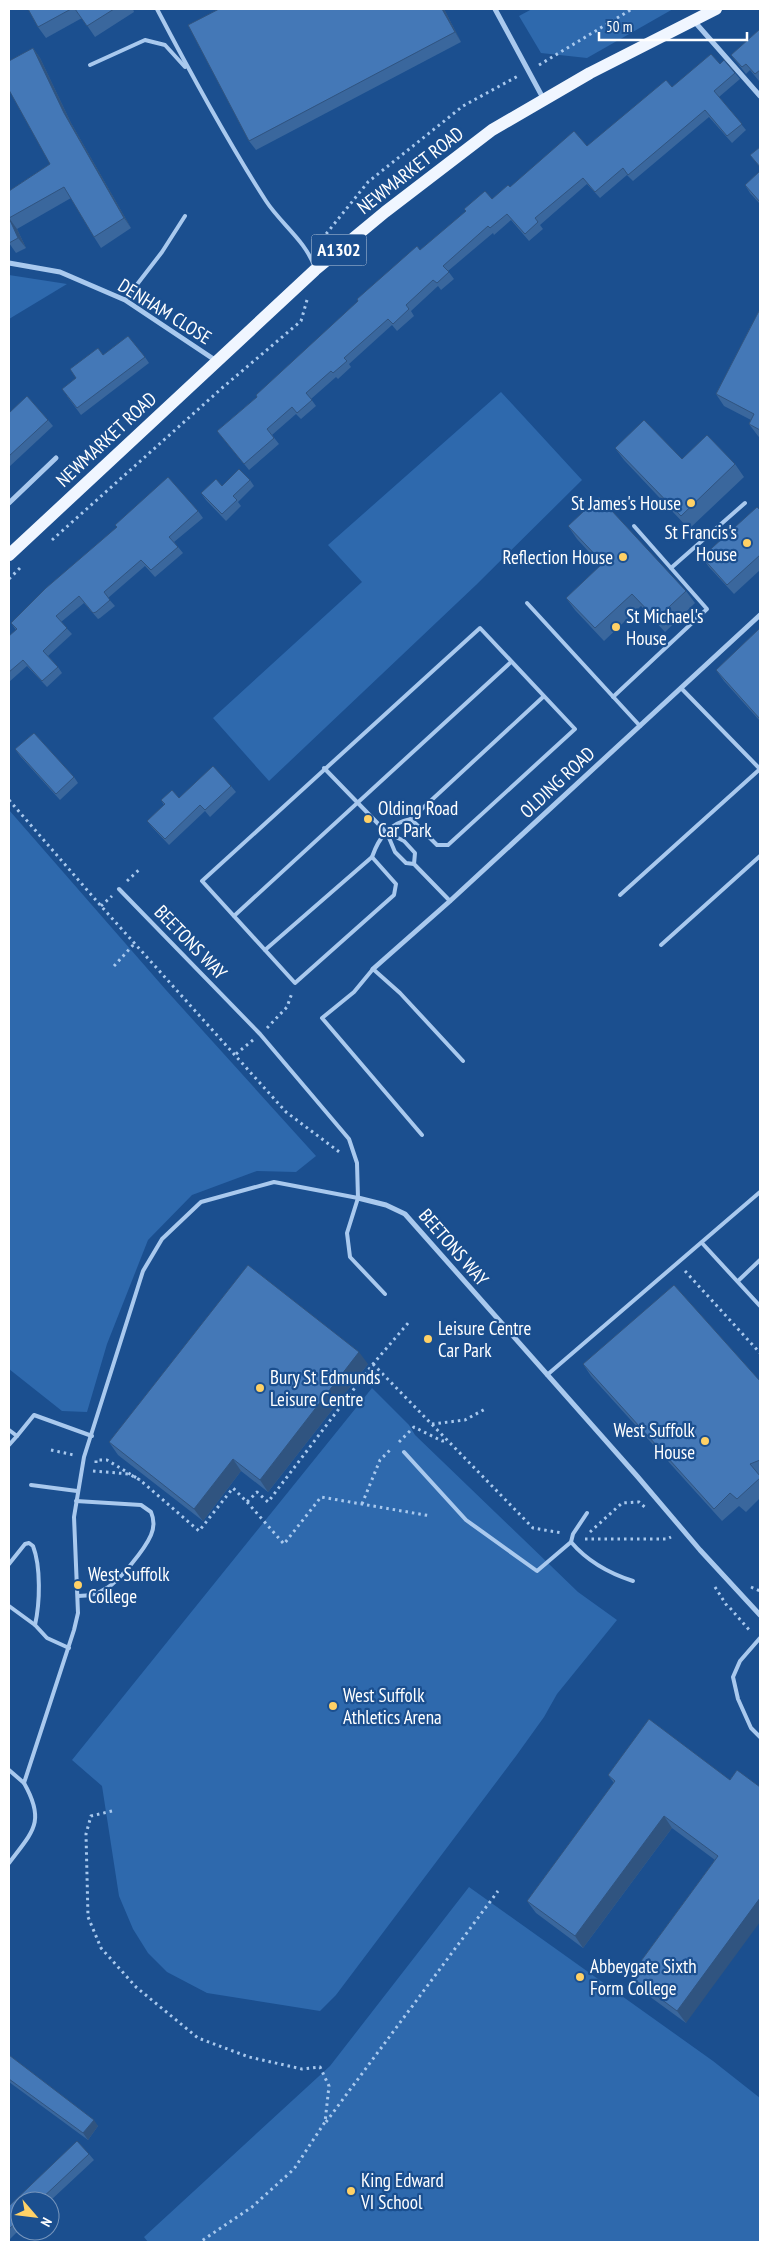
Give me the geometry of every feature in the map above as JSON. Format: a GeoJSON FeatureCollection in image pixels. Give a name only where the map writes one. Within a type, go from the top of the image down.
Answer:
{"type":"FeatureCollection","features":[{"type":"Feature","properties":{"kind":"main road","name":"NEWMARKET ROAD"},"geometry":{"type":"LineString","coordinates":[[9,555],[315,270],[385,212],[492,130],[543,98],[716,9]]}},
{"type":"Feature","properties":{"kind":"street"},"geometry":{"type":"LineString","coordinates":[[495,9],[543,98]]}},
{"type":"Feature","properties":{"kind":"street"},"geometry":{"type":"LineString","coordinates":[[694,21],[760,96]]}},
{"type":"Feature","properties":{"kind":"street","name":"DENHAM CLOSE"},"geometry":{"type":"LineString","coordinates":[[9,263],[60,272],[125,300],[218,362]]}},
{"type":"Feature","properties":{"kind":"street","name":"NEWMARKET ROAD"},"geometry":{"type":"LineString","coordinates":[[9,503],[56,458]]}},
{"type":"Feature","properties":{"kind":"street","name":"OLDING ROAD"},"geometry":{"type":"LineString","coordinates":[[373,969],[450,901],[760,614]]}},
{"type":"Feature","properties":{"kind":"street","name":"BEETONS WAY"},"geometry":{"type":"LineString","coordinates":[[358,1198],[386,1204],[404,1214],[760,1615]]}},
{"type":"Feature","properties":{"kind":"lane"},"geometry":{"type":"LineString","coordinates":[[157,9],[190,73],[267,203],[310,255],[315,270]]}},
{"type":"Feature","properties":{"kind":"lane"},"geometry":{"type":"LineString","coordinates":[[90,65],[145,40],[165,45],[190,73]]}},
{"type":"Feature","properties":{"kind":"lane"},"geometry":{"type":"LineString","coordinates":[[125,300],[162,252],[185,216]]}},
{"type":"Feature","properties":{"kind":"lane"},"geometry":{"type":"LineString","coordinates":[[671,568],[745,503]]}},
{"type":"Feature","properties":{"kind":"lane"},"geometry":{"type":"LineString","coordinates":[[613,697],[707,608],[634,526]]}},
{"type":"Feature","properties":{"kind":"lane"},"geometry":{"type":"LineString","coordinates":[[527,603],[640,726]]}},
{"type":"Feature","properties":{"kind":"lane"},"geometry":{"type":"LineString","coordinates":[[372,857],[396,884],[394,895],[295,983],[202,881],[480,628],[574,729],[448,845],[437,845],[411,819]]}},
{"type":"Feature","properties":{"kind":"lane"},"geometry":{"type":"LineString","coordinates":[[234,916],[511,662]]}},
{"type":"Feature","properties":{"kind":"lane"},"geometry":{"type":"LineString","coordinates":[[620,895],[760,769],[681,688]]}},
{"type":"Feature","properties":{"kind":"lane"},"geometry":{"type":"LineString","coordinates":[[265,950],[372,857],[378,840],[397,822],[411,819],[543,697]]}},
{"type":"Feature","properties":{"kind":"lane"},"geometry":{"type":"LineString","coordinates":[[324,768],[387,833],[395,852],[406,863],[414,864],[450,901]]}},
{"type":"Feature","properties":{"kind":"lane"},"geometry":{"type":"LineString","coordinates":[[387,833],[404,841],[415,853],[414,864]]}},
{"type":"Feature","properties":{"kind":"lane"},"geometry":{"type":"LineString","coordinates":[[660,945],[760,856]]}},
{"type":"Feature","properties":{"kind":"lane","name":"BEETONS WAY"},"geometry":{"type":"LineString","coordinates":[[119,889],[260,1034],[341,1128],[349,1139],[357,1163],[358,1198]]}},
{"type":"Feature","properties":{"kind":"lane"},"geometry":{"type":"LineString","coordinates":[[422,1135],[322,1018],[354,992],[373,969],[400,993],[462,1061]]}},
{"type":"Feature","properties":{"kind":"lane"},"geometry":{"type":"LineString","coordinates":[[24,1783],[69,1648],[78,1613],[74,1550],[77,1491],[84,1457],[143,1271],[162,1239],[201,1202],[274,1182],[358,1198],[347,1233],[350,1257],[385,1294]]}},
{"type":"Feature","properties":{"kind":"lane"},"geometry":{"type":"LineString","coordinates":[[547,1375],[760,1192]]}},
{"type":"Feature","properties":{"kind":"lane"},"geometry":{"type":"LineString","coordinates":[[702,1243],[760,1306]]}},
{"type":"Feature","properties":{"kind":"lane"},"geometry":{"type":"LineString","coordinates":[[738,1281],[760,1260]]}},
{"type":"Feature","properties":{"kind":"lane"},"geometry":{"type":"LineString","coordinates":[[9,1445],[34,1415],[92,1436]]}},
{"type":"Feature","properties":{"kind":"lane"},"geometry":{"type":"LineString","coordinates":[[9,1430],[17,1436]]}},
{"type":"Feature","properties":{"kind":"lane"},"geometry":{"type":"LineString","coordinates":[[404,1452],[466,1520],[537,1570],[571,1542],[573,1534],[587,1513]]}},
{"type":"Feature","properties":{"kind":"lane"},"geometry":{"type":"LineString","coordinates":[[32,1485],[77,1491]]}},
{"type":"Feature","properties":{"kind":"lane"},"geometry":{"type":"LineString","coordinates":[[76,1501],[141,1505],[147,1508],[153,1518],[151,1535],[118,1578],[107,1588],[87,1596],[78,1596]]}},
{"type":"Feature","properties":{"kind":"lane"},"geometry":{"type":"LineString","coordinates":[[571,1542],[581,1554],[608,1573],[633,1581]]}},
{"type":"Feature","properties":{"kind":"lane"},"geometry":{"type":"LineString","coordinates":[[9,1564],[25,1544],[29,1543],[33,1546],[39,1602],[35,1625]]}},
{"type":"Feature","properties":{"kind":"lane"},"geometry":{"type":"LineString","coordinates":[[9,1606],[35,1625],[47,1638],[69,1648]]}},
{"type":"Feature","properties":{"kind":"lane"},"geometry":{"type":"LineString","coordinates":[[759,1639],[740,1661],[733,1677],[738,1700],[751,1728],[760,1737]]}},
{"type":"Feature","properties":{"kind":"lane"},"geometry":{"type":"LineString","coordinates":[[9,1770],[24,1783],[35,1802],[36,1820],[28,1838],[9,1863]]}},
{"type":"Feature","properties":{"kind":"path"},"geometry":{"type":"LineString","coordinates":[[310,255],[368,182],[464,106],[528,71],[632,9]]}},
{"type":"Feature","properties":{"kind":"path"},"geometry":{"type":"LineString","coordinates":[[44,546],[222,388],[301,321],[308,296]]}},
{"type":"Feature","properties":{"kind":"path"},"geometry":{"type":"LineString","coordinates":[[9,579],[23,566]]}},
{"type":"Feature","properties":{"kind":"path"},"geometry":{"type":"LineString","coordinates":[[9,800],[286,1112],[332,1148],[357,1163]]}},
{"type":"Feature","properties":{"kind":"path"},"geometry":{"type":"LineString","coordinates":[[119,889],[141,868]]}},
{"type":"Feature","properties":{"kind":"path"},"geometry":{"type":"LineString","coordinates":[[114,966],[135,943]]}},
{"type":"Feature","properties":{"kind":"path"},"geometry":{"type":"LineString","coordinates":[[269,1026],[287,1007]]}},
{"type":"Feature","properties":{"kind":"path"},"geometry":{"type":"LineString","coordinates":[[236,1054],[260,1034]]}},
{"type":"Feature","properties":{"kind":"path"},"geometry":{"type":"LineString","coordinates":[[678,1263],[760,1353]]}},
{"type":"Feature","properties":{"kind":"path"},"geometry":{"type":"LineString","coordinates":[[247,1502],[257,1492],[268,1502],[374,1364],[409,1322]]}},
{"type":"Feature","properties":{"kind":"path"},"geometry":{"type":"LineString","coordinates":[[374,1364],[533,1528],[573,1534]]}},
{"type":"Feature","properties":{"kind":"path"},"geometry":{"type":"LineString","coordinates":[[432,1424],[465,1420],[487,1408]]}},
{"type":"Feature","properties":{"kind":"path"},"geometry":{"type":"LineString","coordinates":[[140,1480],[129,1474],[93,1472],[96,1460],[107,1460],[140,1480],[199,1531],[233,1488],[284,1544],[321,1497],[431,1516]]}},
{"type":"Feature","properties":{"kind":"path"},"geometry":{"type":"LineString","coordinates":[[651,1514],[639,1502],[622,1503],[582,1539],[667,1539],[671,1537]]}},
{"type":"Feature","properties":{"kind":"path"},"geometry":{"type":"LineString","coordinates":[[666,1530],[678,1544]]}},
{"type":"Feature","properties":{"kind":"path"},"geometry":{"type":"LineString","coordinates":[[710,1579],[729,1609],[759,1639]]}},
{"type":"Feature","properties":{"kind":"path"},"geometry":{"type":"LineString","coordinates":[[729,1609],[740,1594]]}},
{"type":"Feature","properties":{"kind":"path"},"geometry":{"type":"LineString","coordinates":[[112,1811],[91,1816],[86,1834],[88,1916],[101,1948],[136,1987],[198,2038],[249,2057],[302,2069],[320,2067],[329,2086],[325,2122]]}},
{"type":"Feature","properties":{"kind":"path"},"geometry":{"type":"LineString","coordinates":[[200,2242],[252,2207],[294,2169],[325,2122],[498,1890]]}},
{"type":"Feature","properties":{"kind":"shaded area"},"geometry":{"type":"Polygon","coordinates":[[[532,9],[673,9],[587,58],[541,53],[519,16],[532,9]]]}},
{"type":"Feature","properties":{"kind":"shaded area"},"geometry":{"type":"Polygon","coordinates":[[[9,275],[67,284],[9,319],[9,275]]]}},
{"type":"Feature","properties":{"kind":"shaded area"},"geometry":{"type":"Polygon","coordinates":[[[501,392],[582,480],[476,585],[269,781],[213,718],[362,582],[328,545],[501,392]]]}},
{"type":"Feature","properties":{"kind":"shaded area"},"geometry":{"type":"Polygon","coordinates":[[[9,810],[166,990],[316,1156],[296,1172],[257,1171],[192,1195],[148,1240],[107,1344],[87,1412],[62,1411],[9,1369],[9,810]]]}},
{"type":"Feature","properties":{"kind":"shaded area","name":"West Suffolk Athletics Arena"},"geometry":{"type":"Polygon","coordinates":[[[372,1388],[409,1425],[415,1435],[578,1592],[617,1620],[557,1694],[544,1717],[516,1756],[336,1995],[320,2011],[207,1993],[167,1972],[148,1953],[133,1929],[119,1896],[102,1786],[72,1760],[372,1388]]]}},
{"type":"Feature","properties":{"kind":"shaded area"},"geometry":{"type":"Polygon","coordinates":[[[469,1887],[713,2061],[760,2098],[760,2242],[148,2242],[144,2237],[330,2066],[469,1887]]]}},
{"type":"Feature","properties":{"kind":"building"},"geometry":{"type":"Polygon","coordinates":[[[28,9],[71,9],[38,27],[28,9]]]}},
{"type":"Feature","properties":{"kind":"building"},"geometry":{"type":"Polygon","coordinates":[[[75,9],[114,9],[87,26],[75,9]]]}},
{"type":"Feature","properties":{"kind":"building"},"geometry":{"type":"Polygon","coordinates":[[[219,9],[442,9],[455,32],[249,141],[188,25],[219,9]]]}},
{"type":"Feature","properties":{"kind":"building"},"geometry":{"type":"Polygon","coordinates":[[[760,29],[760,70],[755,74],[746,64],[742,67],[731,55],[760,29]]]}},
{"type":"Feature","properties":{"kind":"building"},"geometry":{"type":"Polygon","coordinates":[[[33,48],[64,113],[124,218],[94,237],[64,187],[9,218],[9,191],[50,164],[9,90],[9,61],[33,48]]]}},
{"type":"Feature","properties":{"kind":"building"},"geometry":{"type":"Polygon","coordinates":[[[711,54],[720,64],[724,60],[735,73],[714,91],[742,124],[727,136],[705,110],[628,175],[623,168],[595,192],[583,178],[535,218],[538,222],[525,234],[507,214],[490,228],[488,226],[443,266],[449,272],[437,283],[433,280],[406,305],[409,309],[393,324],[388,319],[344,358],[347,361],[333,373],[331,371],[306,393],[312,400],[297,413],[292,407],[267,429],[274,438],[244,464],[217,431],[257,397],[256,395],[358,301],[357,299],[417,246],[420,250],[466,211],[464,209],[485,191],[492,199],[508,185],[510,187],[574,131],[587,146],[666,80],[672,87],[711,54]]]}},
{"type":"Feature","properties":{"kind":"building"},"geometry":{"type":"Polygon","coordinates":[[[760,147],[760,167],[750,155],[760,147]]]}},
{"type":"Feature","properties":{"kind":"building"},"geometry":{"type":"Polygon","coordinates":[[[760,171],[760,202],[745,185],[760,171]]]}},
{"type":"Feature","properties":{"kind":"building"},"geometry":{"type":"Polygon","coordinates":[[[9,218],[18,238],[9,243],[9,218]]]}},
{"type":"Feature","properties":{"kind":"building"},"geometry":{"type":"Polygon","coordinates":[[[760,309],[760,430],[749,424],[754,414],[716,394],[760,309]]]}},
{"type":"Feature","properties":{"kind":"building"},"geometry":{"type":"Polygon","coordinates":[[[128,336],[145,357],[77,408],[62,389],[76,378],[70,369],[98,348],[103,355],[128,336]]]}},
{"type":"Feature","properties":{"kind":"building"},"geometry":{"type":"Polygon","coordinates":[[[27,396],[48,420],[9,456],[9,413],[27,396]]]}},
{"type":"Feature","properties":{"kind":"building","name":"St James's House"},"geometry":{"type":"Polygon","coordinates":[[[644,420],[682,459],[707,435],[735,464],[681,516],[615,448],[644,420]]]}},
{"type":"Feature","properties":{"kind":"building"},"geometry":{"type":"Polygon","coordinates":[[[239,469],[250,480],[233,496],[237,500],[222,514],[201,493],[216,479],[222,486],[239,469]]]}},
{"type":"Feature","properties":{"kind":"building"},"geometry":{"type":"Polygon","coordinates":[[[168,477],[198,511],[169,537],[178,547],[151,570],[141,560],[104,592],[110,600],[96,612],[93,613],[79,596],[56,616],[67,628],[43,651],[58,667],[42,681],[23,660],[9,672],[9,636],[17,629],[11,623],[46,588],[117,527],[115,525],[168,477]]]}},
{"type":"Feature","properties":{"kind":"building","name":"Reflection House"},"geometry":{"type":"Polygon","coordinates":[[[599,497],[686,591],[656,619],[632,594],[595,628],[566,598],[603,563],[568,526],[599,497]]]}},
{"type":"Feature","properties":{"kind":"building","name":"St Francis's House"},"geometry":{"type":"Polygon","coordinates":[[[757,507],[760,510],[760,555],[727,585],[702,557],[757,507]]]}},
{"type":"Feature","properties":{"kind":"building"},"geometry":{"type":"Polygon","coordinates":[[[760,628],[760,719],[716,670],[760,628]]]}},
{"type":"Feature","properties":{"kind":"building"},"geometry":{"type":"Polygon","coordinates":[[[34,733],[74,777],[56,794],[15,749],[34,733]]]}},
{"type":"Feature","properties":{"kind":"building"},"geometry":{"type":"Polygon","coordinates":[[[213,766],[231,786],[205,810],[200,805],[165,839],[147,821],[165,804],[161,800],[172,790],[179,798],[213,766]]]}},
{"type":"Feature","properties":{"kind":"building","name":"Bury St Edmunds Leisure Centre"},"geometry":{"type":"Polygon","coordinates":[[[248,1265],[359,1352],[260,1480],[233,1459],[194,1509],[109,1442],[248,1265]]]}},
{"type":"Feature","properties":{"kind":"building","name":"West Suffolk House"},"geometry":{"type":"Polygon","coordinates":[[[674,1285],[760,1381],[760,1460],[750,1464],[760,1478],[737,1499],[730,1493],[714,1509],[583,1364],[674,1285]]]}},
{"type":"Feature","properties":{"kind":"building"},"geometry":{"type":"Polygon","coordinates":[[[649,1719],[730,1780],[737,1770],[760,1787],[760,1898],[677,2011],[630,1976],[718,1856],[664,1816],[575,1936],[527,1901],[615,1781],[608,1775],[649,1719]]]}},
{"type":"Feature","properties":{"kind":"building"},"geometry":{"type":"Polygon","coordinates":[[[9,2055],[94,2120],[83,2133],[9,2079],[9,2055]]]}},
{"type":"Feature","properties":{"kind":"building"},"geometry":{"type":"Polygon","coordinates":[[[77,2141],[89,2154],[50,2191],[25,2191],[77,2141]]]}},
{"type":"Feature","properties":{"kind":"building"},"geometry":{"type":"Polygon","coordinates":[[[10,2205],[9,2229],[9,2206],[10,2205]]]}},
{"type":"Feature","properties":{"kind":"place","name":"St James's House"},"geometry":{"type":"Point","coordinates":[691,503]}},
{"type":"Feature","properties":{"kind":"place","name":"St Francis's House"},"geometry":{"type":"Point","coordinates":[747,543]}},
{"type":"Feature","properties":{"kind":"place","name":"Reflection House"},"geometry":{"type":"Point","coordinates":[623,557]}},
{"type":"Feature","properties":{"kind":"place","name":"St Michael's House"},"geometry":{"type":"Point","coordinates":[616,627]}},
{"type":"Feature","properties":{"kind":"place","name":"Olding Road Car Park"},"geometry":{"type":"Point","coordinates":[368,819]}},
{"type":"Feature","properties":{"kind":"place","name":"Leisure Centre Car Park"},"geometry":{"type":"Point","coordinates":[428,1339]}},
{"type":"Feature","properties":{"kind":"place","name":"Bury St Edmunds Leisure Centre"},"geometry":{"type":"Point","coordinates":[260,1388]}},
{"type":"Feature","properties":{"kind":"place","name":"West Suffolk House"},"geometry":{"type":"Point","coordinates":[705,1441]}},
{"type":"Feature","properties":{"kind":"place","name":"West Suffolk College"},"geometry":{"type":"Point","coordinates":[78,1585]}},
{"type":"Feature","properties":{"kind":"place","name":"West Suffolk Athletics Arena"},"geometry":{"type":"Point","coordinates":[333,1706]}},
{"type":"Feature","properties":{"kind":"place","name":"Abbeygate Sixth Form College"},"geometry":{"type":"Point","coordinates":[580,1977]}},
{"type":"Feature","properties":{"kind":"place","name":"King Edward VI School"},"geometry":{"type":"Point","coordinates":[351,2191]}}]}
